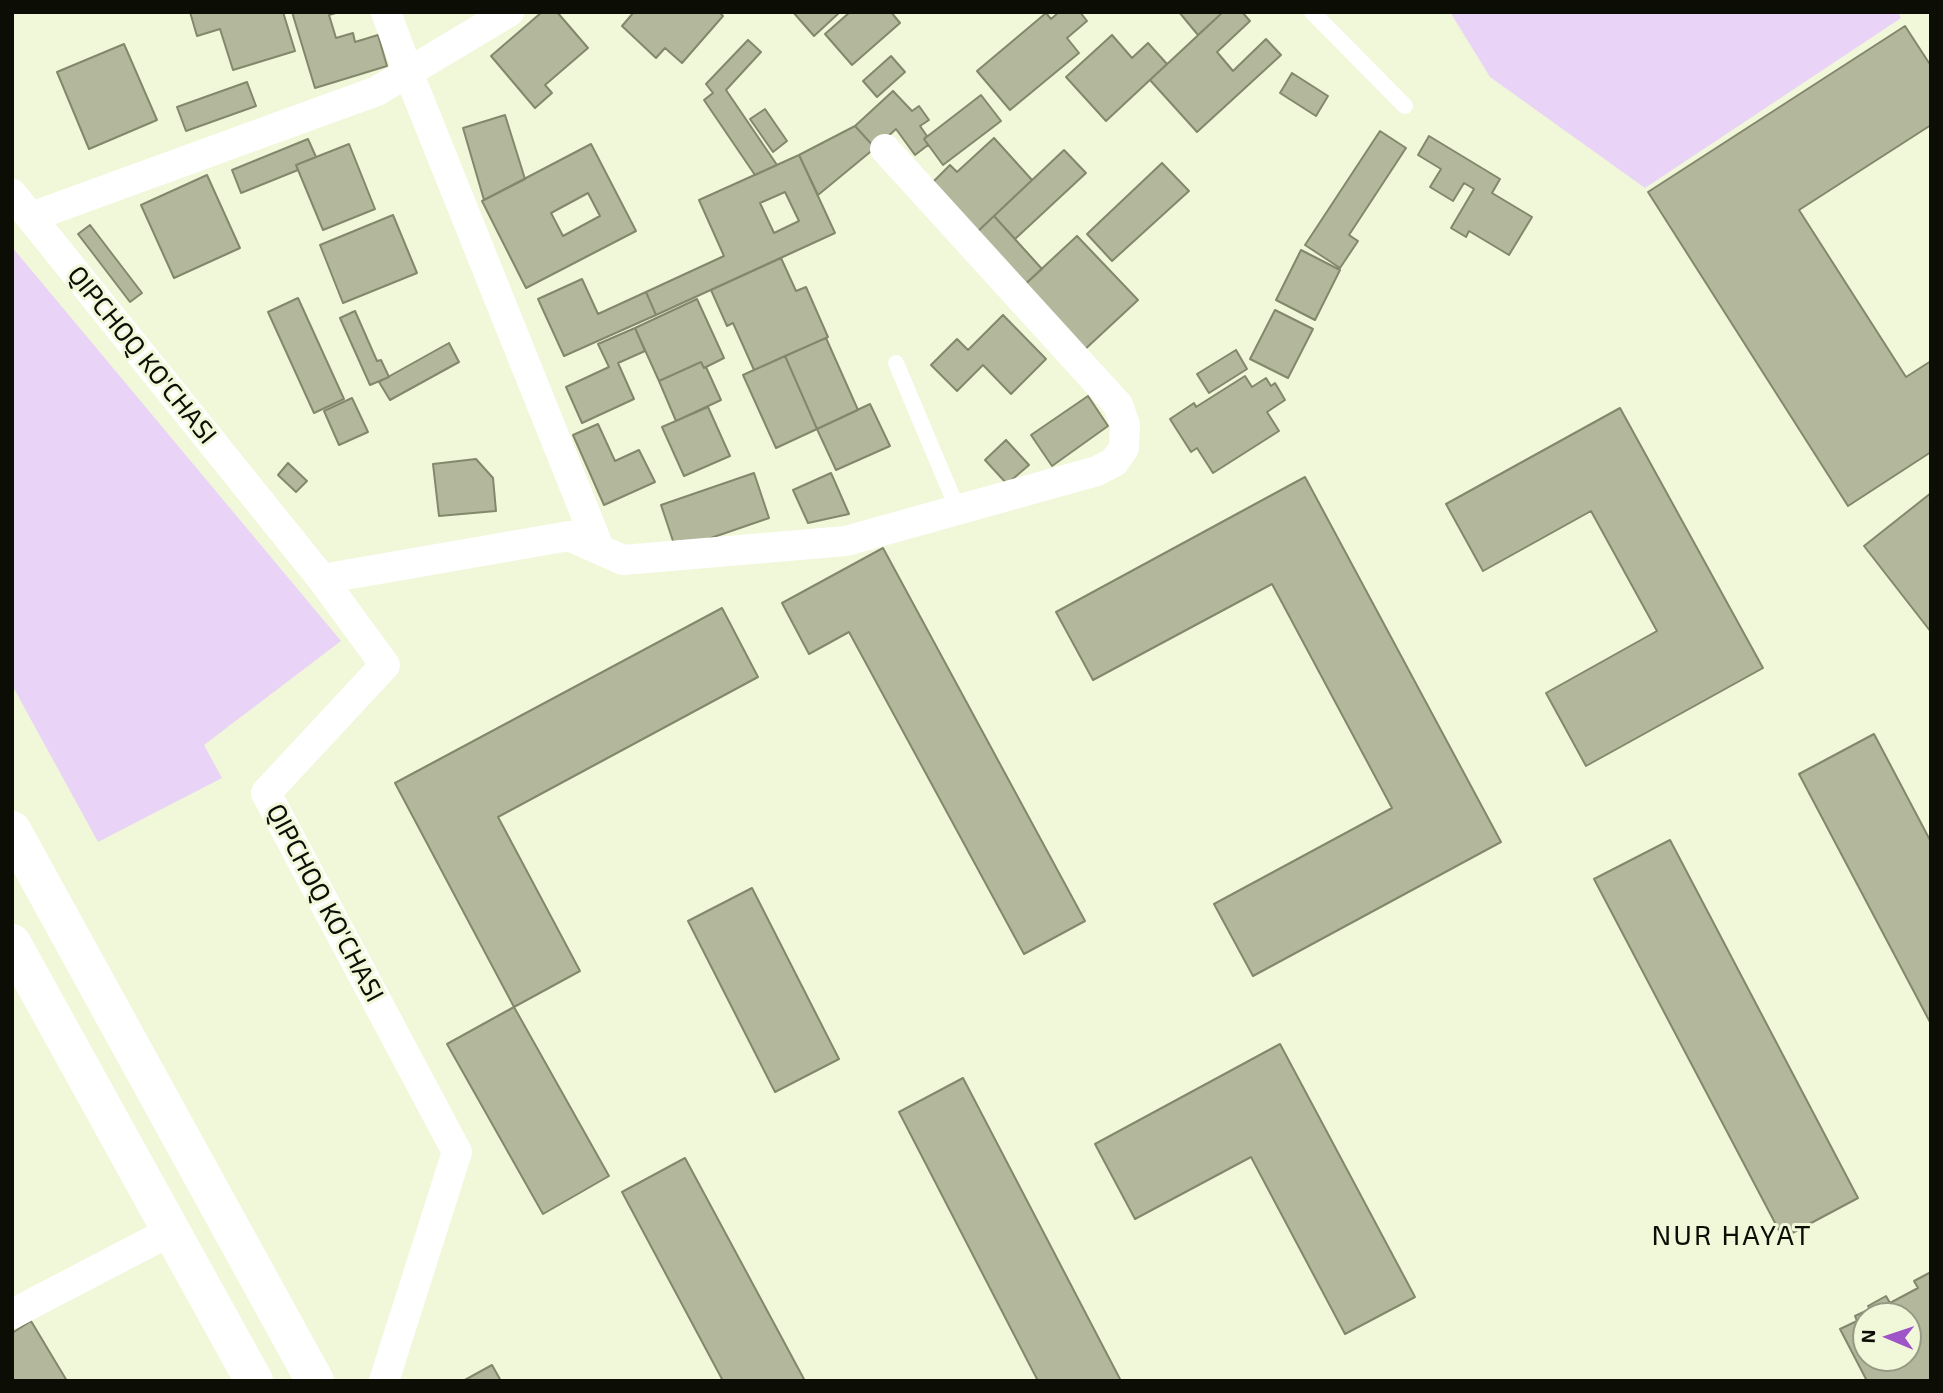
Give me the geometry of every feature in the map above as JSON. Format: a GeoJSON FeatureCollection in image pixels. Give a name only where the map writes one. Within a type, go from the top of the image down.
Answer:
{"type":"FeatureCollection","features":[{"type":"Feature","properties":{"kind":"main road"},"geometry":{"type":"LineString","coordinates":[[12,830],[315,1381]]}},
{"type":"Feature","properties":{"kind":"main road"},"geometry":{"type":"LineString","coordinates":[[12,943],[254,1381]]}},
{"type":"Feature","properties":{"kind":"street"},"geometry":{"type":"LineString","coordinates":[[386,12],[600,550]]}},
{"type":"Feature","properties":{"kind":"street"},"geometry":{"type":"LineString","coordinates":[[31,217],[377,91],[509,12]]}},
{"type":"Feature","properties":{"kind":"street"},"geometry":{"type":"LineString","coordinates":[[322,579],[569,536],[623,559],[846,541],[1097,471],[1114,462],[1124,448],[1125,425],[1118,405],[885,149]]}},
{"type":"Feature","properties":{"kind":"street","name":"QIPCHOQ KO'CHASI"},"geometry":{"type":"LineString","coordinates":[[12,194],[322,579],[385,666],[266,793],[457,1152],[384,1381]]}},
{"type":"Feature","properties":{"kind":"street"},"geometry":{"type":"LineString","coordinates":[[12,1314],[171,1231]]}},
{"type":"Feature","properties":{"kind":"lane"},"geometry":{"type":"LineString","coordinates":[[1312,12],[1405,106]]}},
{"type":"Feature","properties":{"kind":"lane"},"geometry":{"type":"LineString","coordinates":[[896,363],[958,510]]}},
{"type":"Feature","properties":{"kind":"shaded area"},"geometry":{"type":"Polygon","coordinates":[[[1450,12],[1898,12],[1901,18],[1645,188],[1490,77],[1450,12]]]}},
{"type":"Feature","properties":{"kind":"shaded area"},"geometry":{"type":"Polygon","coordinates":[[[12,247],[341,641],[204,745],[222,778],[98,842],[12,685],[12,247]]]}},
{"type":"Feature","properties":{"kind":"building"},"geometry":{"type":"Polygon","coordinates":[[[190,12],[283,12],[295,51],[233,70],[220,29],[197,36],[190,12]]]}},
{"type":"Feature","properties":{"kind":"building"},"geometry":{"type":"Polygon","coordinates":[[[292,12],[339,12],[329,15],[336,38],[353,33],[355,42],[378,35],[387,66],[315,88],[292,12]]]}},
{"type":"Feature","properties":{"kind":"building"},"geometry":{"type":"Polygon","coordinates":[[[542,12],[557,12],[588,48],[545,85],[552,93],[535,108],[491,56],[542,12]]]}},
{"type":"Feature","properties":{"kind":"building"},"geometry":{"type":"Polygon","coordinates":[[[634,12],[719,12],[723,16],[682,63],[665,48],[656,58],[622,26],[634,12]]]}},
{"type":"Feature","properties":{"kind":"building"},"geometry":{"type":"Polygon","coordinates":[[[793,12],[840,12],[814,36],[793,12]]]}},
{"type":"Feature","properties":{"kind":"building"},"geometry":{"type":"Polygon","coordinates":[[[850,12],[891,12],[900,23],[852,65],[825,34],[850,12]]]}},
{"type":"Feature","properties":{"kind":"building"},"geometry":{"type":"Polygon","coordinates":[[[1059,12],[1080,12],[1087,21],[1067,38],[1079,53],[1010,110],[977,71],[1046,13],[1051,19],[1059,12]]]}},
{"type":"Feature","properties":{"kind":"building"},"geometry":{"type":"Polygon","coordinates":[[[1179,12],[1223,12],[1198,35],[1179,12]]]}},
{"type":"Feature","properties":{"kind":"building"},"geometry":{"type":"Polygon","coordinates":[[[1223,12],[1242,12],[1250,21],[1217,52],[1233,71],[1266,39],[1281,55],[1197,132],[1150,80],[1223,12]]]}},
{"type":"Feature","properties":{"kind":"building"},"geometry":{"type":"Polygon","coordinates":[[[1905,26],[1931,66],[1931,125],[1799,210],[1906,377],[1931,361],[1931,452],[1848,506],[1648,192],[1905,26]]]}},
{"type":"Feature","properties":{"kind":"building"},"geometry":{"type":"Polygon","coordinates":[[[1112,35],[1132,58],[1148,43],[1167,64],[1106,121],[1066,77],[1112,35]]]}},
{"type":"Feature","properties":{"kind":"building"},"geometry":{"type":"Polygon","coordinates":[[[748,40],[761,52],[726,90],[777,165],[755,175],[704,100],[713,93],[706,84],[748,40]]]}},
{"type":"Feature","properties":{"kind":"building"},"geometry":{"type":"Polygon","coordinates":[[[124,44],[157,120],[89,149],[57,72],[124,44]]]}},
{"type":"Feature","properties":{"kind":"building"},"geometry":{"type":"Polygon","coordinates":[[[891,56],[905,72],[877,97],[863,81],[891,56]]]}},
{"type":"Feature","properties":{"kind":"building"},"geometry":{"type":"Polygon","coordinates":[[[1292,73],[1328,96],[1316,116],[1280,93],[1292,73]]]}},
{"type":"Feature","properties":{"kind":"building"},"geometry":{"type":"Polygon","coordinates":[[[247,82],[256,106],[186,131],[177,107],[247,82]]]}},
{"type":"Feature","properties":{"kind":"building"},"geometry":{"type":"Polygon","coordinates":[[[893,91],[912,111],[919,106],[929,120],[920,126],[927,136],[924,139],[928,145],[915,155],[896,129],[875,148],[855,126],[893,91]]]}},
{"type":"Feature","properties":{"kind":"building"},"geometry":{"type":"Polygon","coordinates":[[[981,95],[1001,121],[943,165],[924,139],[981,95]]]}},
{"type":"Feature","properties":{"kind":"building"},"geometry":{"type":"Polygon","coordinates":[[[765,109],[787,141],[773,152],[750,119],[765,109]]]}},
{"type":"Feature","properties":{"kind":"building"},"geometry":{"type":"Polygon","coordinates":[[[505,115],[525,179],[484,200],[463,128],[505,115]]]}},
{"type":"Feature","properties":{"kind":"building"},"geometry":{"type":"Polygon","coordinates":[[[855,126],[875,148],[818,195],[799,155],[855,126]]]}},
{"type":"Feature","properties":{"kind":"building"},"geometry":{"type":"Polygon","coordinates":[[[1380,131],[1406,148],[1349,235],[1358,241],[1340,268],[1305,245],[1380,131]]]}},
{"type":"Feature","properties":{"kind":"building"},"geometry":{"type":"Polygon","coordinates":[[[1429,136],[1500,179],[1492,193],[1532,217],[1509,255],[1469,231],[1466,237],[1451,228],[1474,189],[1464,183],[1453,201],[1430,187],[1441,169],[1418,155],[1429,136]]]}},
{"type":"Feature","properties":{"kind":"building"},"geometry":{"type":"Polygon","coordinates":[[[994,138],[1032,180],[976,233],[931,184],[950,165],[957,172],[994,138]]]}},
{"type":"Feature","properties":{"kind":"building"},"geometry":{"type":"Polygon","coordinates":[[[308,139],[316,157],[296,165],[298,170],[241,193],[232,170],[308,139]]]}},
{"type":"Feature","properties":{"kind":"building"},"geometry":{"type":"Polygon","coordinates":[[[349,144],[375,209],[323,230],[296,165],[349,144]]]}},
{"type":"Feature","properties":{"kind":"building"},"geometry":{"type":"Polygon","coordinates":[[[591,144],[636,231],[526,288],[482,201],[591,144]],[[588,193],[551,213],[563,236],[600,216],[588,193]]]}},
{"type":"Feature","properties":{"kind":"building"},"geometry":{"type":"Polygon","coordinates":[[[1064,150],[1086,173],[1015,239],[994,216],[1064,150]]]}},
{"type":"Feature","properties":{"kind":"building"},"geometry":{"type":"Polygon","coordinates":[[[799,155],[835,233],[656,315],[646,292],[724,256],[699,200],[799,155]],[[785,192],[760,203],[774,233],[799,221],[785,192]]]}},
{"type":"Feature","properties":{"kind":"building"},"geometry":{"type":"Polygon","coordinates":[[[1162,163],[1189,191],[1112,261],[1087,234],[1162,163]]]}},
{"type":"Feature","properties":{"kind":"building"},"geometry":{"type":"Polygon","coordinates":[[[207,175],[240,248],[174,278],[141,205],[207,175]]]}},
{"type":"Feature","properties":{"kind":"building"},"geometry":{"type":"Polygon","coordinates":[[[393,215],[417,273],[343,303],[320,245],[393,215]]]}},
{"type":"Feature","properties":{"kind":"building"},"geometry":{"type":"Polygon","coordinates":[[[994,216],[1042,269],[1020,289],[972,237],[994,216]]]}},
{"type":"Feature","properties":{"kind":"building"},"geometry":{"type":"Polygon","coordinates":[[[90,225],[142,293],[130,302],[78,234],[90,225]]]}},
{"type":"Feature","properties":{"kind":"building"},"geometry":{"type":"Polygon","coordinates":[[[1077,236],[1138,300],[1081,353],[1021,288],[1077,236]]]}},
{"type":"Feature","properties":{"kind":"building"},"geometry":{"type":"Polygon","coordinates":[[[1301,250],[1340,270],[1315,320],[1276,300],[1301,250]]]}},
{"type":"Feature","properties":{"kind":"building"},"geometry":{"type":"Polygon","coordinates":[[[781,258],[796,291],[806,287],[828,337],[754,370],[733,323],[727,326],[711,290],[781,258]]]}},
{"type":"Feature","properties":{"kind":"building"},"geometry":{"type":"Polygon","coordinates":[[[582,279],[598,314],[646,292],[656,315],[564,356],[538,299],[582,279]]]}},
{"type":"Feature","properties":{"kind":"building"},"geometry":{"type":"Polygon","coordinates":[[[298,298],[344,399],[314,413],[268,312],[298,298]]]}},
{"type":"Feature","properties":{"kind":"building"},"geometry":{"type":"Polygon","coordinates":[[[697,299],[724,358],[704,368],[701,362],[659,381],[635,328],[697,299]]]}},
{"type":"Feature","properties":{"kind":"building"},"geometry":{"type":"Polygon","coordinates":[[[1275,310],[1313,329],[1288,378],[1250,359],[1275,310]]]}},
{"type":"Feature","properties":{"kind":"building"},"geometry":{"type":"Polygon","coordinates":[[[355,311],[377,361],[381,360],[389,377],[370,385],[340,318],[355,311]]]}},
{"type":"Feature","properties":{"kind":"building"},"geometry":{"type":"Polygon","coordinates":[[[1003,315],[1046,359],[1011,394],[983,365],[957,391],[931,365],[957,339],[968,350],[1003,315]]]}},
{"type":"Feature","properties":{"kind":"building"},"geometry":{"type":"Polygon","coordinates":[[[635,328],[645,351],[618,363],[634,399],[582,423],[566,387],[609,367],[598,344],[635,328]]]}},
{"type":"Feature","properties":{"kind":"building"},"geometry":{"type":"Polygon","coordinates":[[[826,338],[858,410],[817,429],[785,356],[826,338]]]}},
{"type":"Feature","properties":{"kind":"building"},"geometry":{"type":"Polygon","coordinates":[[[449,343],[459,362],[390,400],[379,382],[449,343]]]}},
{"type":"Feature","properties":{"kind":"building"},"geometry":{"type":"Polygon","coordinates":[[[1236,350],[1247,369],[1209,393],[1197,374],[1236,350]]]}},
{"type":"Feature","properties":{"kind":"building"},"geometry":{"type":"Polygon","coordinates":[[[785,356],[817,429],[776,448],[743,375],[785,356]]]}},
{"type":"Feature","properties":{"kind":"building"},"geometry":{"type":"Polygon","coordinates":[[[701,362],[721,400],[676,421],[659,381],[701,362]]]}},
{"type":"Feature","properties":{"kind":"building"},"geometry":{"type":"Polygon","coordinates":[[[1245,376],[1252,387],[1266,378],[1271,386],[1275,383],[1285,400],[1267,412],[1279,431],[1213,473],[1197,448],[1191,452],[1170,419],[1194,403],[1196,407],[1245,376]]]}},
{"type":"Feature","properties":{"kind":"building"},"geometry":{"type":"Polygon","coordinates":[[[1088,396],[1108,426],[1052,466],[1031,435],[1088,396]]]}},
{"type":"Feature","properties":{"kind":"building"},"geometry":{"type":"Polygon","coordinates":[[[352,398],[368,432],[339,445],[324,411],[352,398]]]}},
{"type":"Feature","properties":{"kind":"building"},"geometry":{"type":"Polygon","coordinates":[[[870,404],[890,446],[836,470],[817,429],[870,404]]]}},
{"type":"Feature","properties":{"kind":"building"},"geometry":{"type":"Polygon","coordinates":[[[708,407],[730,456],[684,476],[662,427],[708,407]]]}},
{"type":"Feature","properties":{"kind":"building"},"geometry":{"type":"Polygon","coordinates":[[[1620,408],[1763,668],[1586,766],[1546,693],[1657,631],[1591,511],[1483,571],[1446,504],[1620,408]]]}},
{"type":"Feature","properties":{"kind":"building"},"geometry":{"type":"Polygon","coordinates":[[[598,424],[615,461],[639,450],[655,482],[604,505],[573,435],[598,424]]]}},
{"type":"Feature","properties":{"kind":"building"},"geometry":{"type":"Polygon","coordinates":[[[1006,440],[1029,465],[1007,484],[985,460],[1006,440]]]}},
{"type":"Feature","properties":{"kind":"building"},"geometry":{"type":"Polygon","coordinates":[[[476,459],[493,478],[496,511],[439,516],[433,464],[476,459]]]}},
{"type":"Feature","properties":{"kind":"building"},"geometry":{"type":"Polygon","coordinates":[[[288,463],[307,481],[296,492],[278,475],[288,463]]]}},
{"type":"Feature","properties":{"kind":"building"},"geometry":{"type":"Polygon","coordinates":[[[754,473],[769,518],[676,550],[661,505],[754,473]]]}},
{"type":"Feature","properties":{"kind":"building"},"geometry":{"type":"Polygon","coordinates":[[[831,473],[849,514],[808,523],[793,490],[831,473]]]}},
{"type":"Feature","properties":{"kind":"building"},"geometry":{"type":"Polygon","coordinates":[[[1305,477],[1501,842],[1253,976],[1214,904],[1392,808],[1272,584],[1093,680],[1056,612],[1305,477]]]}},
{"type":"Feature","properties":{"kind":"building"},"geometry":{"type":"Polygon","coordinates":[[[1931,493],[1931,632],[1864,546],[1931,493]]]}},
{"type":"Feature","properties":{"kind":"building"},"geometry":{"type":"Polygon","coordinates":[[[883,548],[1085,921],[1024,954],[849,632],[809,654],[782,603],[883,548]]]}},
{"type":"Feature","properties":{"kind":"building"},"geometry":{"type":"Polygon","coordinates":[[[722,608],[758,677],[498,817],[580,971],[514,1007],[395,783],[722,608]]]}},
{"type":"Feature","properties":{"kind":"building"},"geometry":{"type":"Polygon","coordinates":[[[1874,734],[1931,842],[1931,1024],[1799,774],[1874,734]]]}},
{"type":"Feature","properties":{"kind":"building"},"geometry":{"type":"Polygon","coordinates":[[[1670,840],[1858,1198],[1783,1238],[1594,879],[1670,840]]]}},
{"type":"Feature","properties":{"kind":"building"},"geometry":{"type":"Polygon","coordinates":[[[752,888],[839,1059],[775,1092],[688,921],[752,888]]]}},
{"type":"Feature","properties":{"kind":"building"},"geometry":{"type":"Polygon","coordinates":[[[514,1007],[609,1176],[543,1214],[447,1044],[514,1007]]]}},
{"type":"Feature","properties":{"kind":"building"},"geometry":{"type":"Polygon","coordinates":[[[1280,1044],[1415,1297],[1345,1334],[1251,1157],[1135,1219],[1095,1144],[1280,1044]]]}},
{"type":"Feature","properties":{"kind":"building"},"geometry":{"type":"Polygon","coordinates":[[[963,1078],[1121,1381],[1038,1381],[899,1112],[963,1078]]]}},
{"type":"Feature","properties":{"kind":"building"},"geometry":{"type":"Polygon","coordinates":[[[685,1158],[805,1381],[723,1381],[622,1192],[685,1158]]]}},
{"type":"Feature","properties":{"kind":"building"},"geometry":{"type":"Polygon","coordinates":[[[1931,1272],[1931,1381],[1867,1381],[1862,1372],[1922,1372],[1922,1302],[1892,1302],[1918,1288],[1914,1281],[1931,1272]]]}},
{"type":"Feature","properties":{"kind":"building"},"geometry":{"type":"Polygon","coordinates":[[[1886,1296],[1889,1302],[1875,1302],[1886,1296]]]}},
{"type":"Feature","properties":{"kind":"building"},"geometry":{"type":"Polygon","coordinates":[[[31,1321],[67,1381],[12,1381],[12,1333],[31,1321]]]}},
{"type":"Feature","properties":{"kind":"building"},"geometry":{"type":"Polygon","coordinates":[[[1852,1323],[1852,1352],[1840,1329],[1852,1323]]]}},
{"type":"Feature","properties":{"kind":"building"},"geometry":{"type":"Polygon","coordinates":[[[492,1365],[501,1381],[463,1381],[492,1365]]]}},
{"type":"Feature","properties":{"kind":"district","name":"NUR HAYAT"},"geometry":{"type":"Point","coordinates":[1732,1236]}}]}
